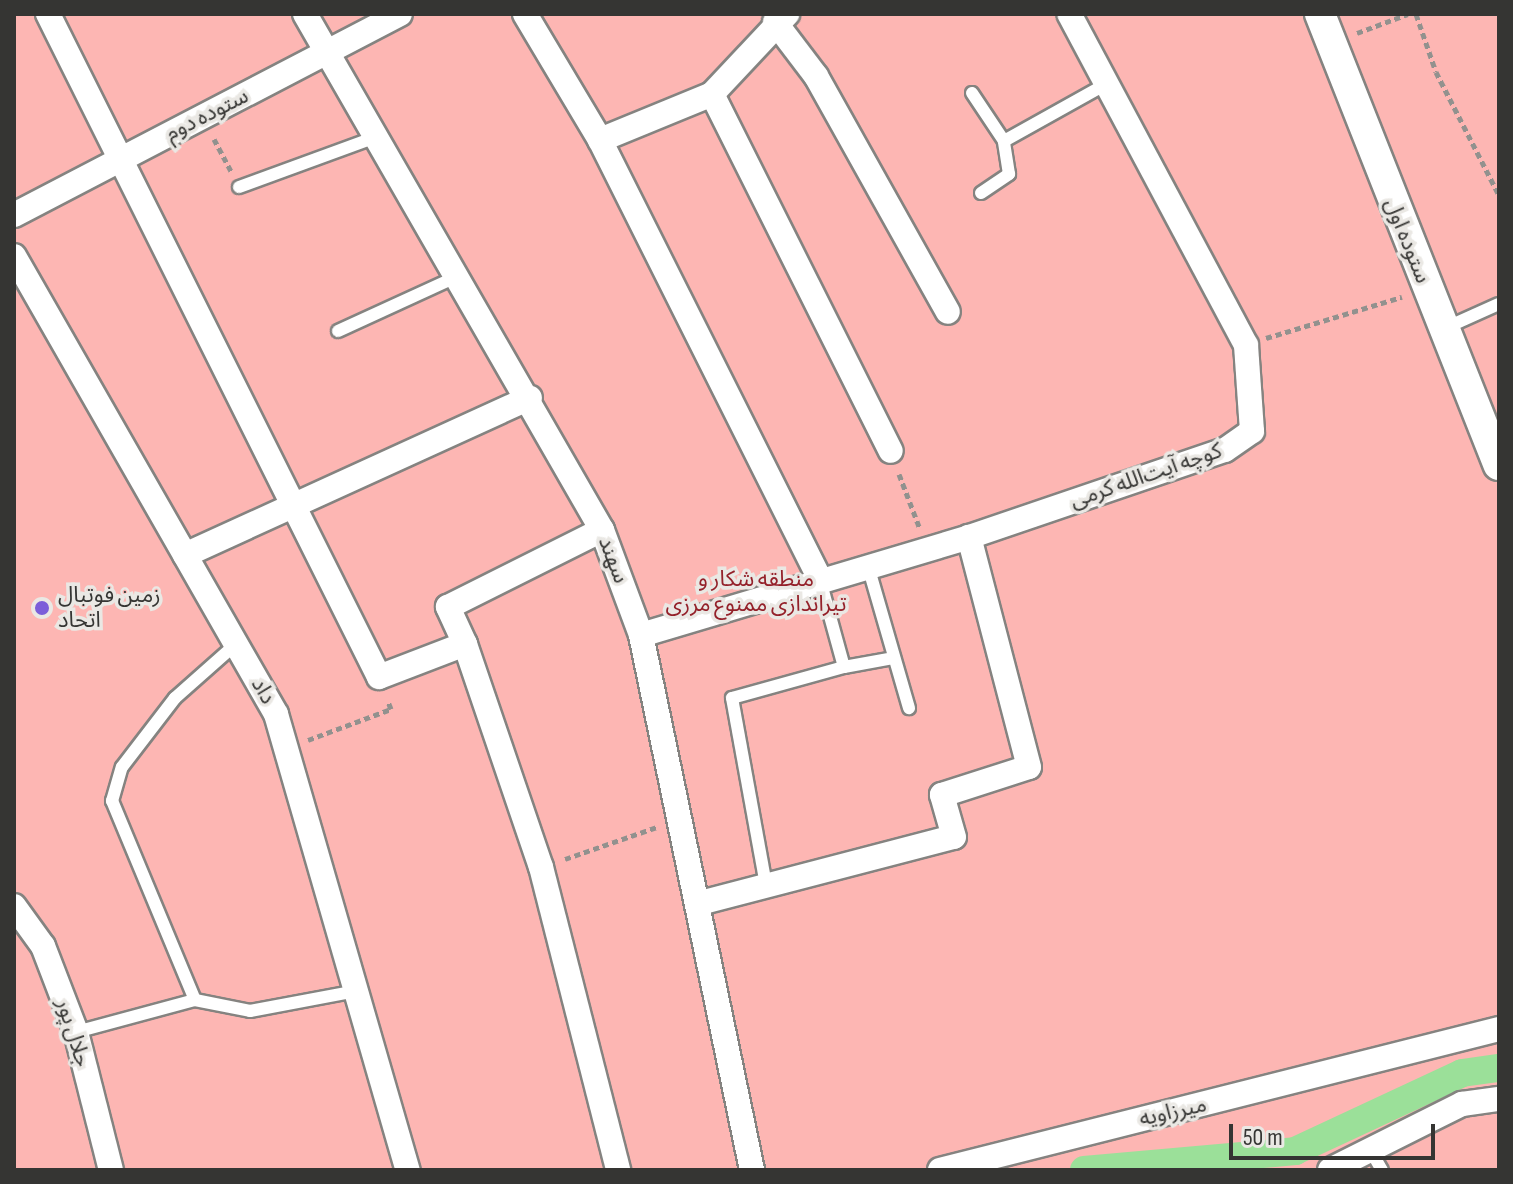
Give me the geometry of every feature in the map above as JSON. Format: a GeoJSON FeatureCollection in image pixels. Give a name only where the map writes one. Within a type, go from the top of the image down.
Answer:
{"type":"FeatureCollection","features":[{"type":"Feature","properties":{"kind":"street"},"geometry":{"type":"LineString","coordinates":[[48,14],[296,504],[379,677],[465,644]]}},
{"type":"Feature","properties":{"kind":"street","name":"سهند"},"geometry":{"type":"LineString","coordinates":[[305,14],[456,277],[530,398],[602,530],[641,635],[679,819],[700,903],[752,1170]]}},
{"type":"Feature","properties":{"kind":"street","name":"ستوده دوم"},"geometry":{"type":"LineString","coordinates":[[14,215],[328,55],[400,14]]}},
{"type":"Feature","properties":{"kind":"street"},"geometry":{"type":"LineString","coordinates":[[525,14],[600,140],[820,580]]}},
{"type":"Feature","properties":{"kind":"street","name":"کوچه آیت‌الله کرمی"},"geometry":{"type":"LineString","coordinates":[[641,635],[969,537],[1225,450],[1252,431],[1246,345],[1069,14]]}},
{"type":"Feature","properties":{"kind":"street","name":"ستوده اول"},"geometry":{"type":"LineString","coordinates":[[1320,14],[1499,465]]}},
{"type":"Feature","properties":{"kind":"street"},"geometry":{"type":"LineString","coordinates":[[600,140],[712,94],[781,18],[948,312]]}},
{"type":"Feature","properties":{"kind":"street"},"geometry":{"type":"LineString","coordinates":[[712,94],[891,451]]}},
{"type":"Feature","properties":{"kind":"street","name":"داد"},"geometry":{"type":"LineString","coordinates":[[14,256],[276,714],[408,1170]]}},
{"type":"Feature","properties":{"kind":"street"},"geometry":{"type":"LineString","coordinates":[[185,555],[530,398]]}},
{"type":"Feature","properties":{"kind":"street"},"geometry":{"type":"LineString","coordinates":[[602,530],[448,607],[465,644],[541,867],[618,1170]]}},
{"type":"Feature","properties":{"kind":"street"},"geometry":{"type":"LineString","coordinates":[[700,903],[954,837],[942,795],[1029,767],[969,537]]}},
{"type":"Feature","properties":{"kind":"street","name":"جلال پور"},"geometry":{"type":"LineString","coordinates":[[14,906],[43,946],[76,1032],[111,1170]]}},
{"type":"Feature","properties":{"kind":"street","name":"میرزاویه"},"geometry":{"type":"LineString","coordinates":[[940,1170],[1499,1029]]}},
{"type":"Feature","properties":{"kind":"street"},"geometry":{"type":"LineString","coordinates":[[1330,1170],[1377,1161],[1462,1104],[1499,1099]]}},
{"type":"Feature","properties":{"kind":"lane"},"geometry":{"type":"LineString","coordinates":[[1004,141],[1106,84]]}},
{"type":"Feature","properties":{"kind":"lane"},"geometry":{"type":"LineString","coordinates":[[972,93],[1004,141],[1009,174],[981,193]]}},
{"type":"Feature","properties":{"kind":"lane"},"geometry":{"type":"LineString","coordinates":[[239,187],[376,137]]}},
{"type":"Feature","properties":{"kind":"lane"},"geometry":{"type":"LineString","coordinates":[[338,331],[456,277]]}},
{"type":"Feature","properties":{"kind":"lane"},"geometry":{"type":"LineString","coordinates":[[1443,329],[1499,304]]}},
{"type":"Feature","properties":{"kind":"lane"},"geometry":{"type":"LineString","coordinates":[[868,566],[909,708]]}},
{"type":"Feature","properties":{"kind":"lane"},"geometry":{"type":"LineString","coordinates":[[820,580],[844,667]]}},
{"type":"Feature","properties":{"kind":"lane"},"geometry":{"type":"LineString","coordinates":[[195,1000],[112,801],[122,767],[175,698],[236,644]]}},
{"type":"Feature","properties":{"kind":"lane"},"geometry":{"type":"LineString","coordinates":[[766,885],[732,698],[844,667],[894,658]]}},
{"type":"Feature","properties":{"kind":"lane"},"geometry":{"type":"LineString","coordinates":[[76,1032],[195,1000],[250,1011],[357,991]]}},
{"type":"Feature","properties":{"kind":"path"},"geometry":{"type":"LineString","coordinates":[[1332,42],[1408,14]]}},
{"type":"Feature","properties":{"kind":"path"},"geometry":{"type":"LineString","coordinates":[[1416,14],[1436,72],[1499,195]]}},
{"type":"Feature","properties":{"kind":"path"},"geometry":{"type":"LineString","coordinates":[[203,117],[239,187]]}},
{"type":"Feature","properties":{"kind":"path"},"geometry":{"type":"LineString","coordinates":[[1246,345],[1427,289]]}},
{"type":"Feature","properties":{"kind":"path"},"geometry":{"type":"LineString","coordinates":[[891,451],[928,549]]}},
{"type":"Feature","properties":{"kind":"path"},"geometry":{"type":"LineString","coordinates":[[286,749],[391,709],[379,677]]}},
{"type":"Feature","properties":{"kind":"path"},"geometry":{"type":"LineString","coordinates":[[541,867],[679,819]]}},
{"type":"Feature","properties":{"kind":"green space","name":"منطقه شکار و تیراندازی ممنوع مرزی"},"geometry":{"type":"Polygon","coordinates":[[[14,14],[1499,14],[1499,1170],[14,1170],[14,14]]]}},
{"type":"Feature","properties":{"kind":"waterway"},"geometry":{"type":"LineString","coordinates":[[1084,1170],[1295,1151],[1462,1073],[1499,1068]]}},
{"type":"Feature","properties":{"kind":"place","name":"زمین فوتبال اتحاد"},"geometry":{"type":"Point","coordinates":[42,608]}}]}
